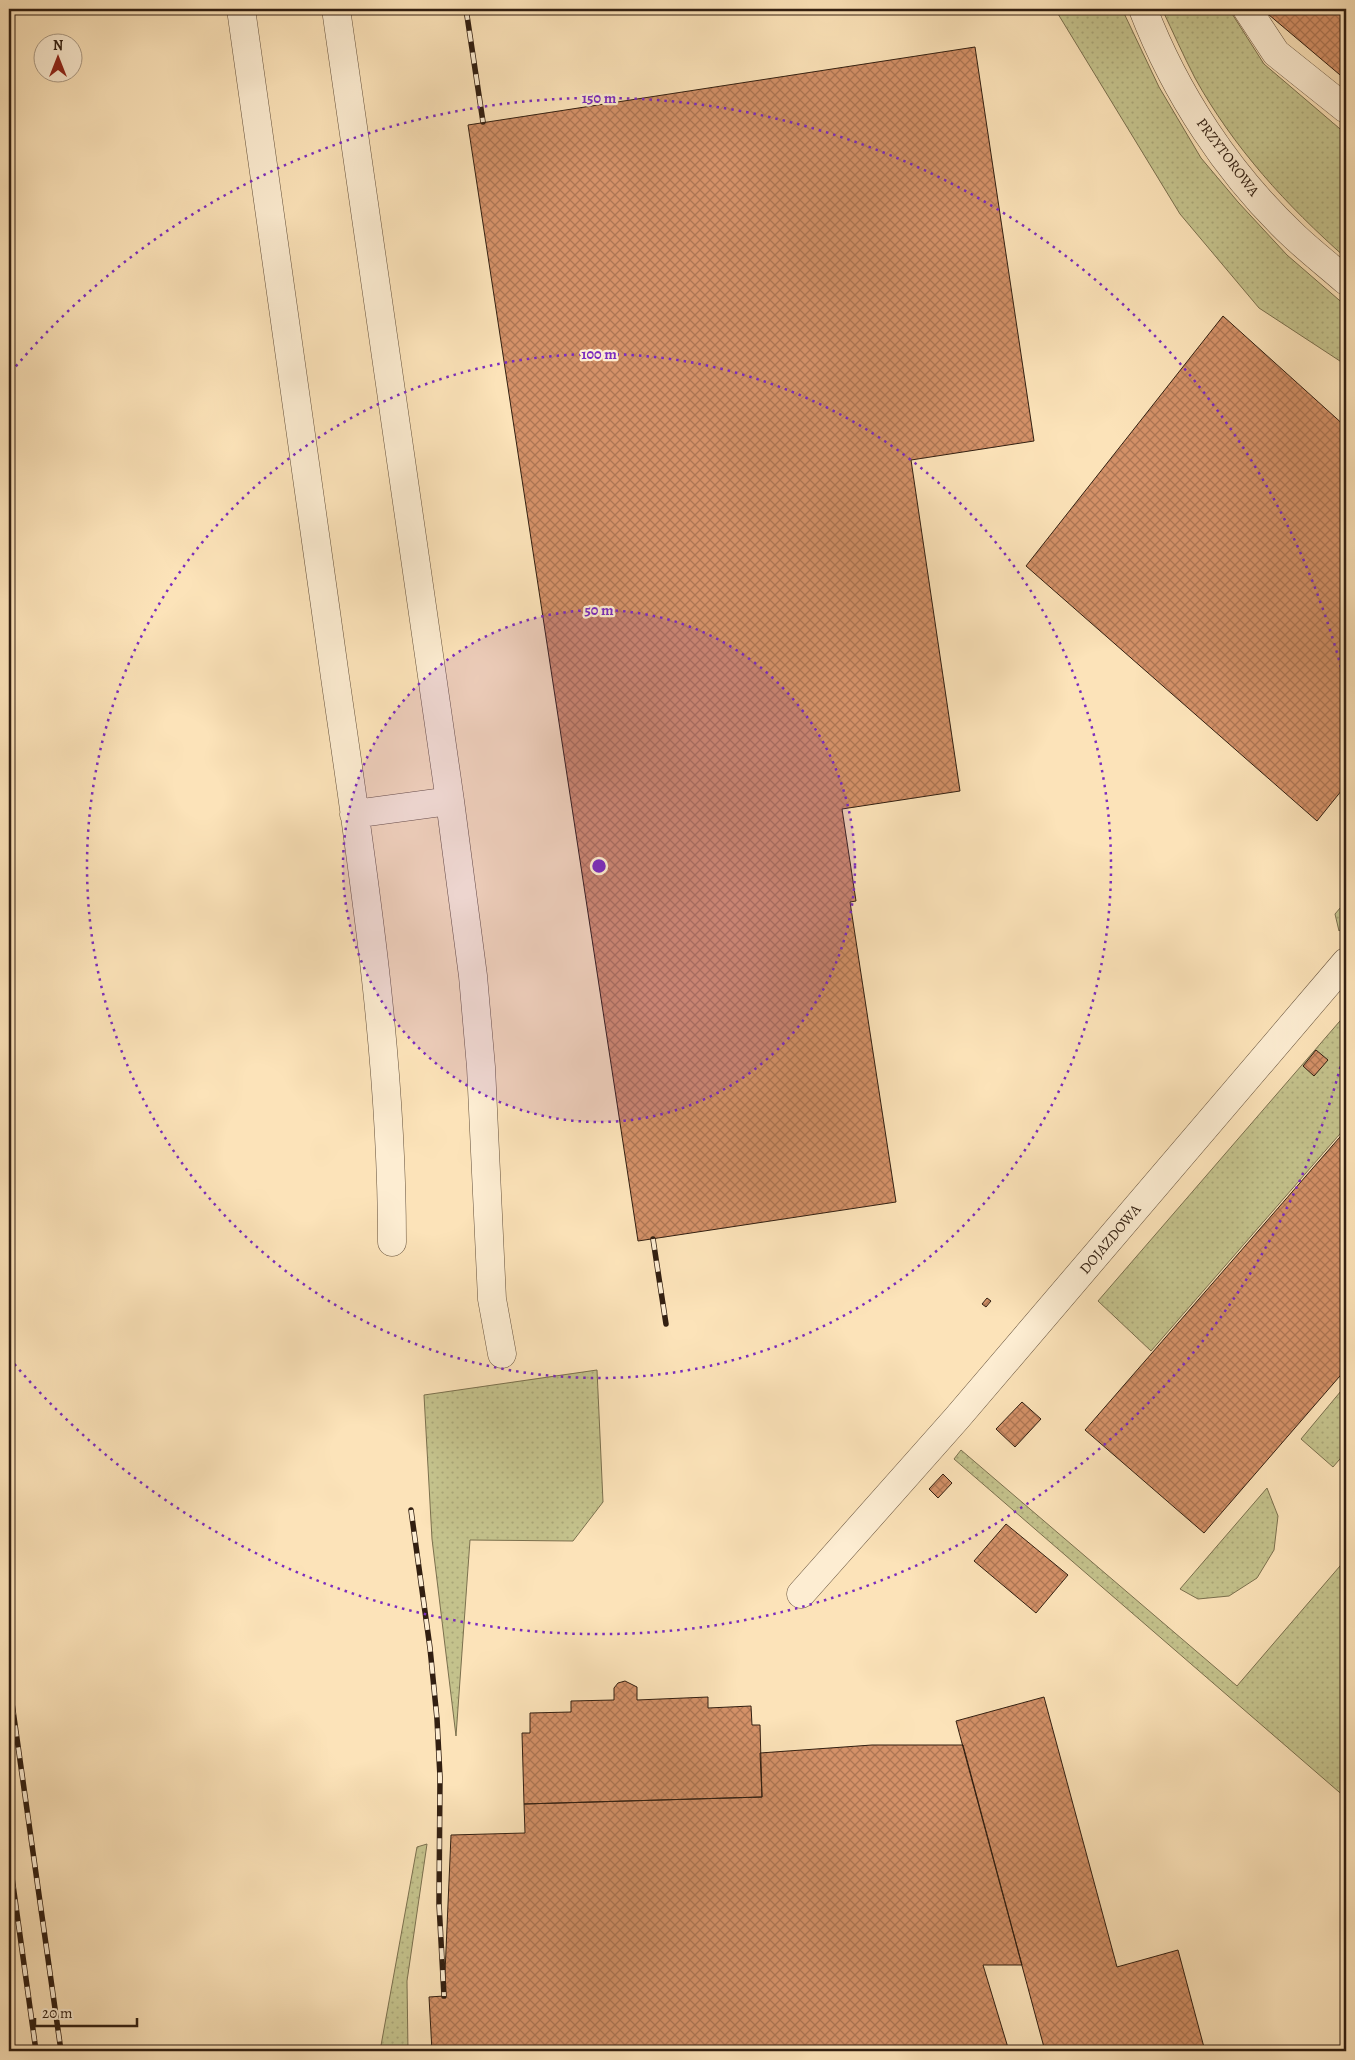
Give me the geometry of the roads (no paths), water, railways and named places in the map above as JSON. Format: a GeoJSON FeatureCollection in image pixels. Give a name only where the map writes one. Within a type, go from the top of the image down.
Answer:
{"type":"FeatureCollection","features":[{"type":"Feature","properties":{"kind":"street"},"geometry":{"type":"LineString","coordinates":[[241,9],[369,917],[380,1013],[389,1148],[392,1242]]}},
{"type":"Feature","properties":{"kind":"street"},"geometry":{"type":"LineString","coordinates":[[336,9],[450,801],[473,976],[481,1067],[492,1299],[502,1354]]}},
{"type":"Feature","properties":{"kind":"street","name":"PRZYTOROWA"},"geometry":{"type":"LineString","coordinates":[[1143,9],[1170,70],[1215,144],[1247,185],[1294,235],[1346,281]]}},
{"type":"Feature","properties":{"kind":"street"},"geometry":{"type":"LineString","coordinates":[[1246,9],[1276,53],[1346,108]]}},
{"type":"Feature","properties":{"kind":"street"},"geometry":{"type":"LineString","coordinates":[[354,814],[450,801]]}},
{"type":"Feature","properties":{"kind":"street","name":"DOJAZDOWA"},"geometry":{"type":"LineString","coordinates":[[801,1594],[957,1418],[1346,962]]}},
{"type":"Feature","properties":{"kind":"railway"},"geometry":{"type":"LineString","coordinates":[[466,9],[483,122]]}},
{"type":"Feature","properties":{"kind":"railway"},"geometry":{"type":"LineString","coordinates":[[653,1239],[666,1324]]}},
{"type":"Feature","properties":{"kind":"railway"},"geometry":{"type":"LineString","coordinates":[[411,1510],[430,1648],[437,1719],[440,1777],[439,1904],[444,1996]]}},
{"type":"Feature","properties":{"kind":"railway"},"geometry":{"type":"LineString","coordinates":[[9,1682],[61,2051]]}},
{"type":"Feature","properties":{"kind":"railway"},"geometry":{"type":"LineString","coordinates":[[9,1856],[36,2051]]}}]}
